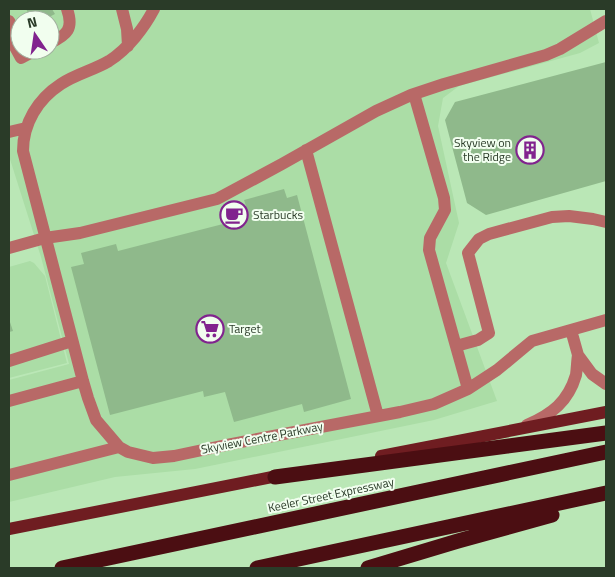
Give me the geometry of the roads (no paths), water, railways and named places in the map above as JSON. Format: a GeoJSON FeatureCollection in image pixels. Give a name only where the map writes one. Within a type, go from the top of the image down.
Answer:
{"type":"FeatureCollection","features":[{"type":"Feature","properties":{"kind":"highway"},"geometry":{"type":"LineString","coordinates":[[275,477],[606,433]]}},
{"type":"Feature","properties":{"kind":"highway","name":"Keeler Street Expressway"},"geometry":{"type":"LineString","coordinates":[[62,568],[606,452]]}},
{"type":"Feature","properties":{"kind":"highway"},"geometry":{"type":"LineString","coordinates":[[257,568],[606,493]]}},
{"type":"Feature","properties":{"kind":"highway"},"geometry":{"type":"LineString","coordinates":[[368,568],[458,540],[606,501]]}},
{"type":"Feature","properties":{"kind":"main road"},"geometry":{"type":"LineString","coordinates":[[9,529],[606,412]]}},
{"type":"Feature","properties":{"kind":"street"},"geometry":{"type":"LineString","coordinates":[[60,37],[63,37],[69,28],[67,9]]}},
{"type":"Feature","properties":{"kind":"street"},"geometry":{"type":"LineString","coordinates":[[122,9],[127,30],[128,46]]}},
{"type":"Feature","properties":{"kind":"street","name":"Skyview Centre Parkway"},"geometry":{"type":"LineString","coordinates":[[154,9],[128,46],[109,61],[60,85],[45,98],[34,110],[23,139],[23,151],[83,382],[96,420],[119,446],[128,452],[153,458],[174,456],[434,404],[468,389],[497,370],[532,341],[606,320]]}},
{"type":"Feature","properties":{"kind":"street"},"geometry":{"type":"LineString","coordinates":[[9,248],[45,238],[80,233],[217,199],[376,111],[414,94],[452,81],[546,55],[560,49],[606,20],[603,9]]}},
{"type":"Feature","properties":{"kind":"street"},"geometry":{"type":"LineString","coordinates":[[60,14],[62,20],[60,27]]}},
{"type":"Feature","properties":{"kind":"street"},"geometry":{"type":"LineString","coordinates":[[414,94],[444,198],[445,210],[430,238],[429,250],[468,389]]}},
{"type":"Feature","properties":{"kind":"street"},"geometry":{"type":"LineString","coordinates":[[9,132],[26,128]]}},
{"type":"Feature","properties":{"kind":"street"},"geometry":{"type":"LineString","coordinates":[[306,150],[378,416]]}},
{"type":"Feature","properties":{"kind":"street"},"geometry":{"type":"LineString","coordinates":[[456,346],[478,340],[489,333],[468,252],[479,239],[488,234],[552,217],[569,216],[606,222]]}},
{"type":"Feature","properties":{"kind":"street"},"geometry":{"type":"LineString","coordinates":[[571,330],[578,355],[592,374],[606,384]]}},
{"type":"Feature","properties":{"kind":"street"},"geometry":{"type":"LineString","coordinates":[[9,361],[72,341]]}},
{"type":"Feature","properties":{"kind":"street"},"geometry":{"type":"LineString","coordinates":[[516,430],[543,418],[561,404],[576,374],[578,355]]}},
{"type":"Feature","properties":{"kind":"street"},"geometry":{"type":"LineString","coordinates":[[9,401],[83,382]]}},
{"type":"Feature","properties":{"kind":"street"},"geometry":{"type":"LineString","coordinates":[[9,475],[119,446]]}},
{"type":"Feature","properties":{"kind":"place","name":"Skyview on the Ridge"},"geometry":{"type":"Point","coordinates":[530,150]}},
{"type":"Feature","properties":{"kind":"place","name":"Starbucks"},"geometry":{"type":"Point","coordinates":[234,215]}},
{"type":"Feature","properties":{"kind":"place","name":"Target"},"geometry":{"type":"Point","coordinates":[210,329]}}]}
